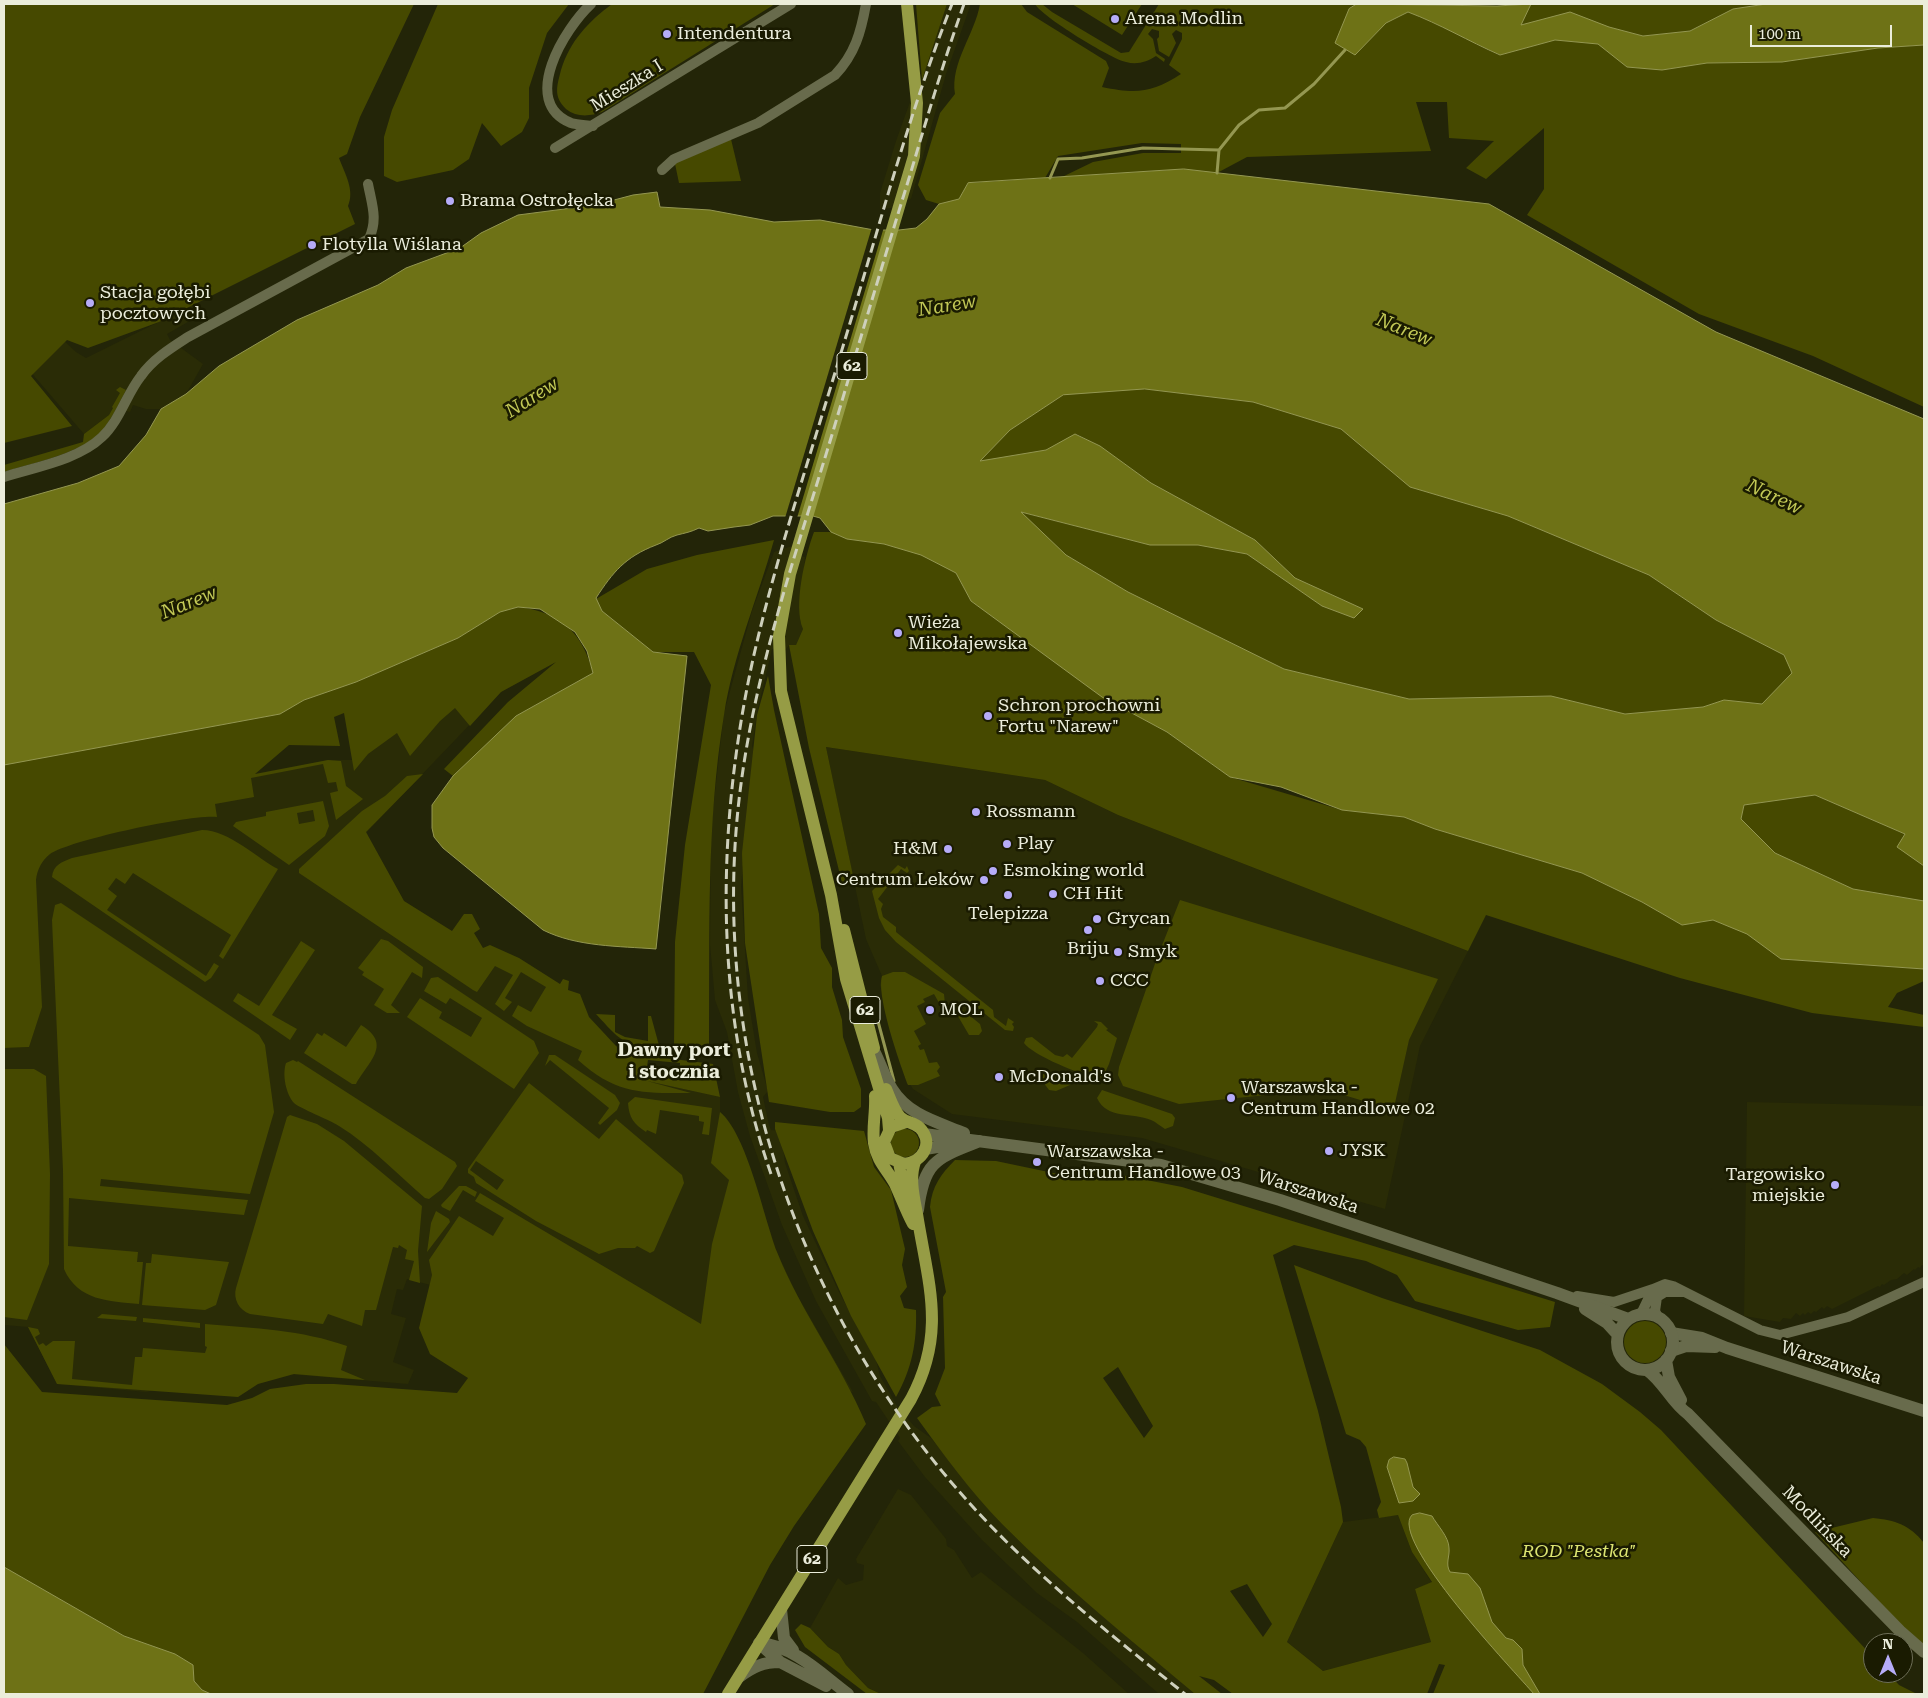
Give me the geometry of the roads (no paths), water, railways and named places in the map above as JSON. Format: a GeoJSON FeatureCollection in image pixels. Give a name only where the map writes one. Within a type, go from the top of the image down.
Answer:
{"type":"FeatureCollection","features":[{"type":"Feature","properties":{"kind":"main road","name":"62"},"geometry":{"type":"LineString","coordinates":[[728,1694],[904,1410],[920,1380],[932,1338],[931,1282],[899,1164],[890,1158],[884,1148],[885,1137],[889,1130],[888,1118],[846,979],[831,895],[784,705],[778,651],[783,608],[790,574],[911,171],[917,133],[916,87],[907,4]]}},
{"type":"Feature","properties":{"kind":"main road","name":"62"},"geometry":{"type":"LineString","coordinates":[[831,895],[844,929],[884,1086],[899,1116],[906,1122],[917,1126],[924,1134]]}},
{"type":"Feature","properties":{"kind":"main road"},"geometry":{"type":"LineString","coordinates":[[875,1053],[892,1089],[913,1111],[940,1125],[982,1140]]}},
{"type":"Feature","properties":{"kind":"main road","name":"62"},"geometry":{"type":"LineString","coordinates":[[874,1076],[876,1115],[873,1140],[876,1153],[883,1169],[894,1182],[915,1220]]}},
{"type":"Feature","properties":{"kind":"main road"},"geometry":{"type":"LineString","coordinates":[[889,1130],[896,1124],[906,1122]]}},
{"type":"Feature","properties":{"kind":"main road"},"geometry":{"type":"LineString","coordinates":[[899,1164],[915,1162],[925,1149],[924,1134]]}},
{"type":"Feature","properties":{"kind":"main road","name":"Warszawska"},"geometry":{"type":"LineString","coordinates":[[924,1134],[982,1140],[1161,1165],[1280,1200],[1557,1293],[1628,1319]]}},
{"type":"Feature","properties":{"kind":"main road"},"geometry":{"type":"LineString","coordinates":[[915,1220],[920,1190],[928,1170],[946,1155],[982,1140]]}},
{"type":"Feature","properties":{"kind":"main road","name":"Warszawska"},"geometry":{"type":"LineString","coordinates":[[925,1149],[982,1140]]}},
{"type":"Feature","properties":{"kind":"main road","name":"62"},"geometry":{"type":"LineString","coordinates":[[915,1162],[912,1170],[915,1220]]}},
{"type":"Feature","properties":{"kind":"main road","name":"Warszawska"},"geometry":{"type":"LineString","coordinates":[[1557,1293],[1607,1323],[1618,1335]]}},
{"type":"Feature","properties":{"kind":"main road"},"geometry":{"type":"LineString","coordinates":[[1641,1314],[1658,1318],[1671,1333],[1668,1355],[1654,1368],[1647,1370],[1633,1367],[1622,1358],[1617,1344],[1618,1335],[1628,1319],[1641,1314]]}},
{"type":"Feature","properties":{"kind":"main road","name":"Warszawska"},"geometry":{"type":"LineString","coordinates":[[1671,1333],[1702,1338],[1727,1348],[1924,1411]]}},
{"type":"Feature","properties":{"kind":"main road","name":"Warszawska"},"geometry":{"type":"LineString","coordinates":[[1668,1355],[1686,1346],[1727,1348]]}},
{"type":"Feature","properties":{"kind":"main road","name":"Modlińska"},"geometry":{"type":"LineString","coordinates":[[1668,1355],[1669,1377],[1688,1414]]}},
{"type":"Feature","properties":{"kind":"main road","name":"Modlińska"},"geometry":{"type":"LineString","coordinates":[[1647,1370],[1660,1382],[1678,1407],[1688,1414],[1900,1631],[1924,1652]]}},
{"type":"Feature","properties":{"kind":"main road"},"geometry":{"type":"LineString","coordinates":[[781,1609],[784,1638],[798,1656]]}},
{"type":"Feature","properties":{"kind":"main road"},"geometry":{"type":"LineString","coordinates":[[759,1643],[780,1646],[798,1656],[848,1694]]}},
{"type":"Feature","properties":{"kind":"main road"},"geometry":{"type":"LineString","coordinates":[[759,1643],[780,1662],[842,1694]]}},
{"type":"Feature","properties":{"kind":"main road"},"geometry":{"type":"LineString","coordinates":[[739,1677],[754,1666],[767,1662],[780,1662]]}},
{"type":"Feature","properties":{"kind":"street"},"geometry":{"type":"LineString","coordinates":[[591,4],[580,14],[564,35],[548,81],[547,95],[552,107],[562,118],[572,124],[594,126]]}},
{"type":"Feature","properties":{"kind":"street","name":"Mieszka I"},"geometry":{"type":"LineString","coordinates":[[555,148],[594,126],[791,4]]}},
{"type":"Feature","properties":{"kind":"street"},"geometry":{"type":"LineString","coordinates":[[662,170],[674,159],[758,123],[835,75],[845,64],[856,45],[866,4]]}},
{"type":"Feature","properties":{"kind":"street"},"geometry":{"type":"LineString","coordinates":[[4,477],[89,447],[103,436],[115,420],[141,375],[160,355],[188,337],[358,247],[369,239],[375,227],[375,214],[368,184]]}},
{"type":"Feature","properties":{"kind":"street"},"geometry":{"type":"LineString","coordinates":[[1557,1293],[1614,1302],[1665,1284],[1673,1286],[1760,1330],[1780,1335],[1848,1317],[1924,1282]]}},
{"type":"Feature","properties":{"kind":"street"},"geometry":{"type":"LineString","coordinates":[[1641,1314],[1652,1289]]}},
{"type":"Feature","properties":{"kind":"street"},"geometry":{"type":"LineString","coordinates":[[1658,1318],[1655,1311],[1657,1297],[1665,1292],[1684,1292]]}},
{"type":"Feature","properties":{"kind":"water"},"geometry":{"type":"Polygon","coordinates":[[[1357,4],[1497,6],[1531,4],[1521,25],[1570,12],[1609,27],[1643,36],[1690,31],[1733,9],[1766,4],[1924,4],[1924,45],[1878,48],[1782,62],[1707,63],[1662,70],[1627,67],[1598,44],[1555,40],[1500,55],[1408,12],[1386,23],[1355,55],[1335,43],[1349,9],[1357,4]]]}},
{"type":"Feature","properties":{"kind":"water","name":"Narew"},"geometry":{"type":"Polygon","coordinates":[[[1184,169],[1489,204],[1716,332],[1924,419],[1924,866],[1897,847],[1905,834],[1815,795],[1744,805],[1741,819],[1775,853],[1853,889],[1924,901],[1924,969],[1781,959],[1747,934],[1713,920],[1682,925],[1642,902],[1582,873],[1435,829],[1404,817],[1342,810],[1281,787],[1230,777],[1167,732],[1102,697],[971,601],[956,573],[921,555],[884,544],[847,539],[831,532],[820,518],[813,516],[773,516],[750,525],[708,531],[699,528],[674,536],[628,560],[608,580],[596,598],[602,611],[653,652],[687,656],[656,949],[584,943],[556,936],[543,930],[443,848],[434,837],[432,805],[453,776],[516,716],[593,673],[587,651],[575,632],[540,609],[518,607],[500,612],[458,638],[356,682],[304,700],[280,714],[4,765],[4,504],[78,483],[119,466],[146,435],[161,409],[186,394],[219,366],[297,320],[378,285],[406,268],[460,248],[481,233],[518,215],[595,205],[633,195],[657,192],[660,207],[710,210],[774,222],[820,220],[874,230],[899,230],[916,228],[927,219],[939,204],[959,199],[968,183],[1184,169]],[[1145,389],[1063,395],[1010,430],[980,461],[1046,450],[1075,434],[1100,446],[1151,483],[1255,540],[1295,578],[1363,609],[1354,618],[1322,606],[1247,554],[1198,545],[1150,545],[1021,512],[1066,555],[1128,592],[1284,669],[1409,699],[1551,696],[1625,714],[1703,707],[1724,700],[1762,704],[1792,673],[1784,655],[1716,620],[1649,575],[1508,516],[1410,487],[1341,429],[1253,402],[1145,389]]]}},
{"type":"Feature","properties":{"kind":"water"},"geometry":{"type":"Polygon","coordinates":[[[1394,1457],[1405,1459],[1407,1463],[1413,1487],[1420,1494],[1413,1501],[1399,1503],[1387,1467],[1389,1460],[1394,1457]]]}},
{"type":"Feature","properties":{"kind":"water"},"geometry":{"type":"Polygon","coordinates":[[[1420,1513],[1432,1516],[1445,1535],[1449,1551],[1448,1566],[1450,1572],[1468,1574],[1480,1588],[1492,1622],[1506,1638],[1513,1640],[1522,1649],[1523,1665],[1540,1694],[1534,1694],[1481,1634],[1435,1576],[1418,1550],[1409,1528],[1412,1515],[1420,1513]]]}},
{"type":"Feature","properties":{"kind":"water"},"geometry":{"type":"Polygon","coordinates":[[[4,1567],[124,1636],[175,1654],[193,1665],[194,1681],[202,1690],[211,1694],[4,1694],[4,1567]]]}},
{"type":"Feature","properties":{"kind":"waterway"},"geometry":{"type":"LineString","coordinates":[[1217,173],[1219,150],[1239,125],[1259,110],[1285,108],[1314,84],[1345,50]]}},
{"type":"Feature","properties":{"kind":"waterway"},"geometry":{"type":"LineString","coordinates":[[1050,178],[1058,159],[1082,158],[1143,148],[1219,150]]}},
{"type":"Feature","properties":{"kind":"waterway"},"geometry":{"type":"LineString","coordinates":[[872,999],[894,1081]]}},
{"type":"Feature","properties":{"kind":"railway"},"geometry":{"type":"LineString","coordinates":[[771,1174],[752,1111],[739,1047],[730,983],[726,918],[727,853],[732,788],[741,723],[753,659],[783,545],[906,135],[952,4]]}},
{"type":"Feature","properties":{"kind":"railway"},"geometry":{"type":"LineString","coordinates":[[964,4],[936,89],[793,560],[757,693],[741,784],[734,882],[738,979],[752,1076],[777,1170],[813,1262],[857,1349],[911,1431],[973,1507],[1048,1581],[1185,1694]]}},
{"type":"Feature","properties":{"kind":"place","name":"Arena Modlin"},"geometry":{"type":"Point","coordinates":[1115,19]}},
{"type":"Feature","properties":{"kind":"place","name":"Intendentura"},"geometry":{"type":"Point","coordinates":[667,34]}},
{"type":"Feature","properties":{"kind":"place","name":"Brama Ostrołęcka"},"geometry":{"type":"Point","coordinates":[450,201]}},
{"type":"Feature","properties":{"kind":"place","name":"Flotylla Wiślana"},"geometry":{"type":"Point","coordinates":[312,245]}},
{"type":"Feature","properties":{"kind":"place","name":"Stacja gołębi pocztowych"},"geometry":{"type":"Point","coordinates":[90,303]}},
{"type":"Feature","properties":{"kind":"place","name":"Wieża Mikołajewska"},"geometry":{"type":"Point","coordinates":[898,633]}},
{"type":"Feature","properties":{"kind":"place","name":"Schron prochowni Fortu \"Narew\""},"geometry":{"type":"Point","coordinates":[988,716]}},
{"type":"Feature","properties":{"kind":"place","name":"Rossmann"},"geometry":{"type":"Point","coordinates":[976,812]}},
{"type":"Feature","properties":{"kind":"place","name":"Play"},"geometry":{"type":"Point","coordinates":[1007,844]}},
{"type":"Feature","properties":{"kind":"place","name":"H&M"},"geometry":{"type":"Point","coordinates":[948,849]}},
{"type":"Feature","properties":{"kind":"place","name":"Esmoking world"},"geometry":{"type":"Point","coordinates":[993,871]}},
{"type":"Feature","properties":{"kind":"place","name":"Centrum Leków"},"geometry":{"type":"Point","coordinates":[984,880]}},
{"type":"Feature","properties":{"kind":"place","name":"CH Hit"},"geometry":{"type":"Point","coordinates":[1053,894]}},
{"type":"Feature","properties":{"kind":"place","name":"Telepizza"},"geometry":{"type":"Point","coordinates":[1008,895]}},
{"type":"Feature","properties":{"kind":"place","name":"Grycan"},"geometry":{"type":"Point","coordinates":[1097,919]}},
{"type":"Feature","properties":{"kind":"place","name":"Briju"},"geometry":{"type":"Point","coordinates":[1088,930]}},
{"type":"Feature","properties":{"kind":"place","name":"Smyk"},"geometry":{"type":"Point","coordinates":[1118,952]}},
{"type":"Feature","properties":{"kind":"place","name":"CCC"},"geometry":{"type":"Point","coordinates":[1100,981]}},
{"type":"Feature","properties":{"kind":"place","name":"MOL"},"geometry":{"type":"Point","coordinates":[930,1010]}},
{"type":"Feature","properties":{"kind":"place","name":"McDonald's"},"geometry":{"type":"Point","coordinates":[999,1077]}},
{"type":"Feature","properties":{"kind":"place","name":"Warszawska - Centrum Handlowe 02"},"geometry":{"type":"Point","coordinates":[1231,1098]}},
{"type":"Feature","properties":{"kind":"place","name":"JYSK"},"geometry":{"type":"Point","coordinates":[1329,1151]}},
{"type":"Feature","properties":{"kind":"place","name":"Warszawska - Centrum Handlowe 03"},"geometry":{"type":"Point","coordinates":[1037,1162]}},
{"type":"Feature","properties":{"kind":"place","name":"Targowisko miejskie"},"geometry":{"type":"Point","coordinates":[1835,1185]}},
{"type":"Feature","properties":{"kind":"district","name":"Dawny port i stocznia"},"geometry":{"type":"Point","coordinates":[674,1061]}},
{"type":"Feature","properties":{"kind":"park label","name":"ROD \"Pestka\""},"geometry":{"type":"Point","coordinates":[1579,1552]}}]}
